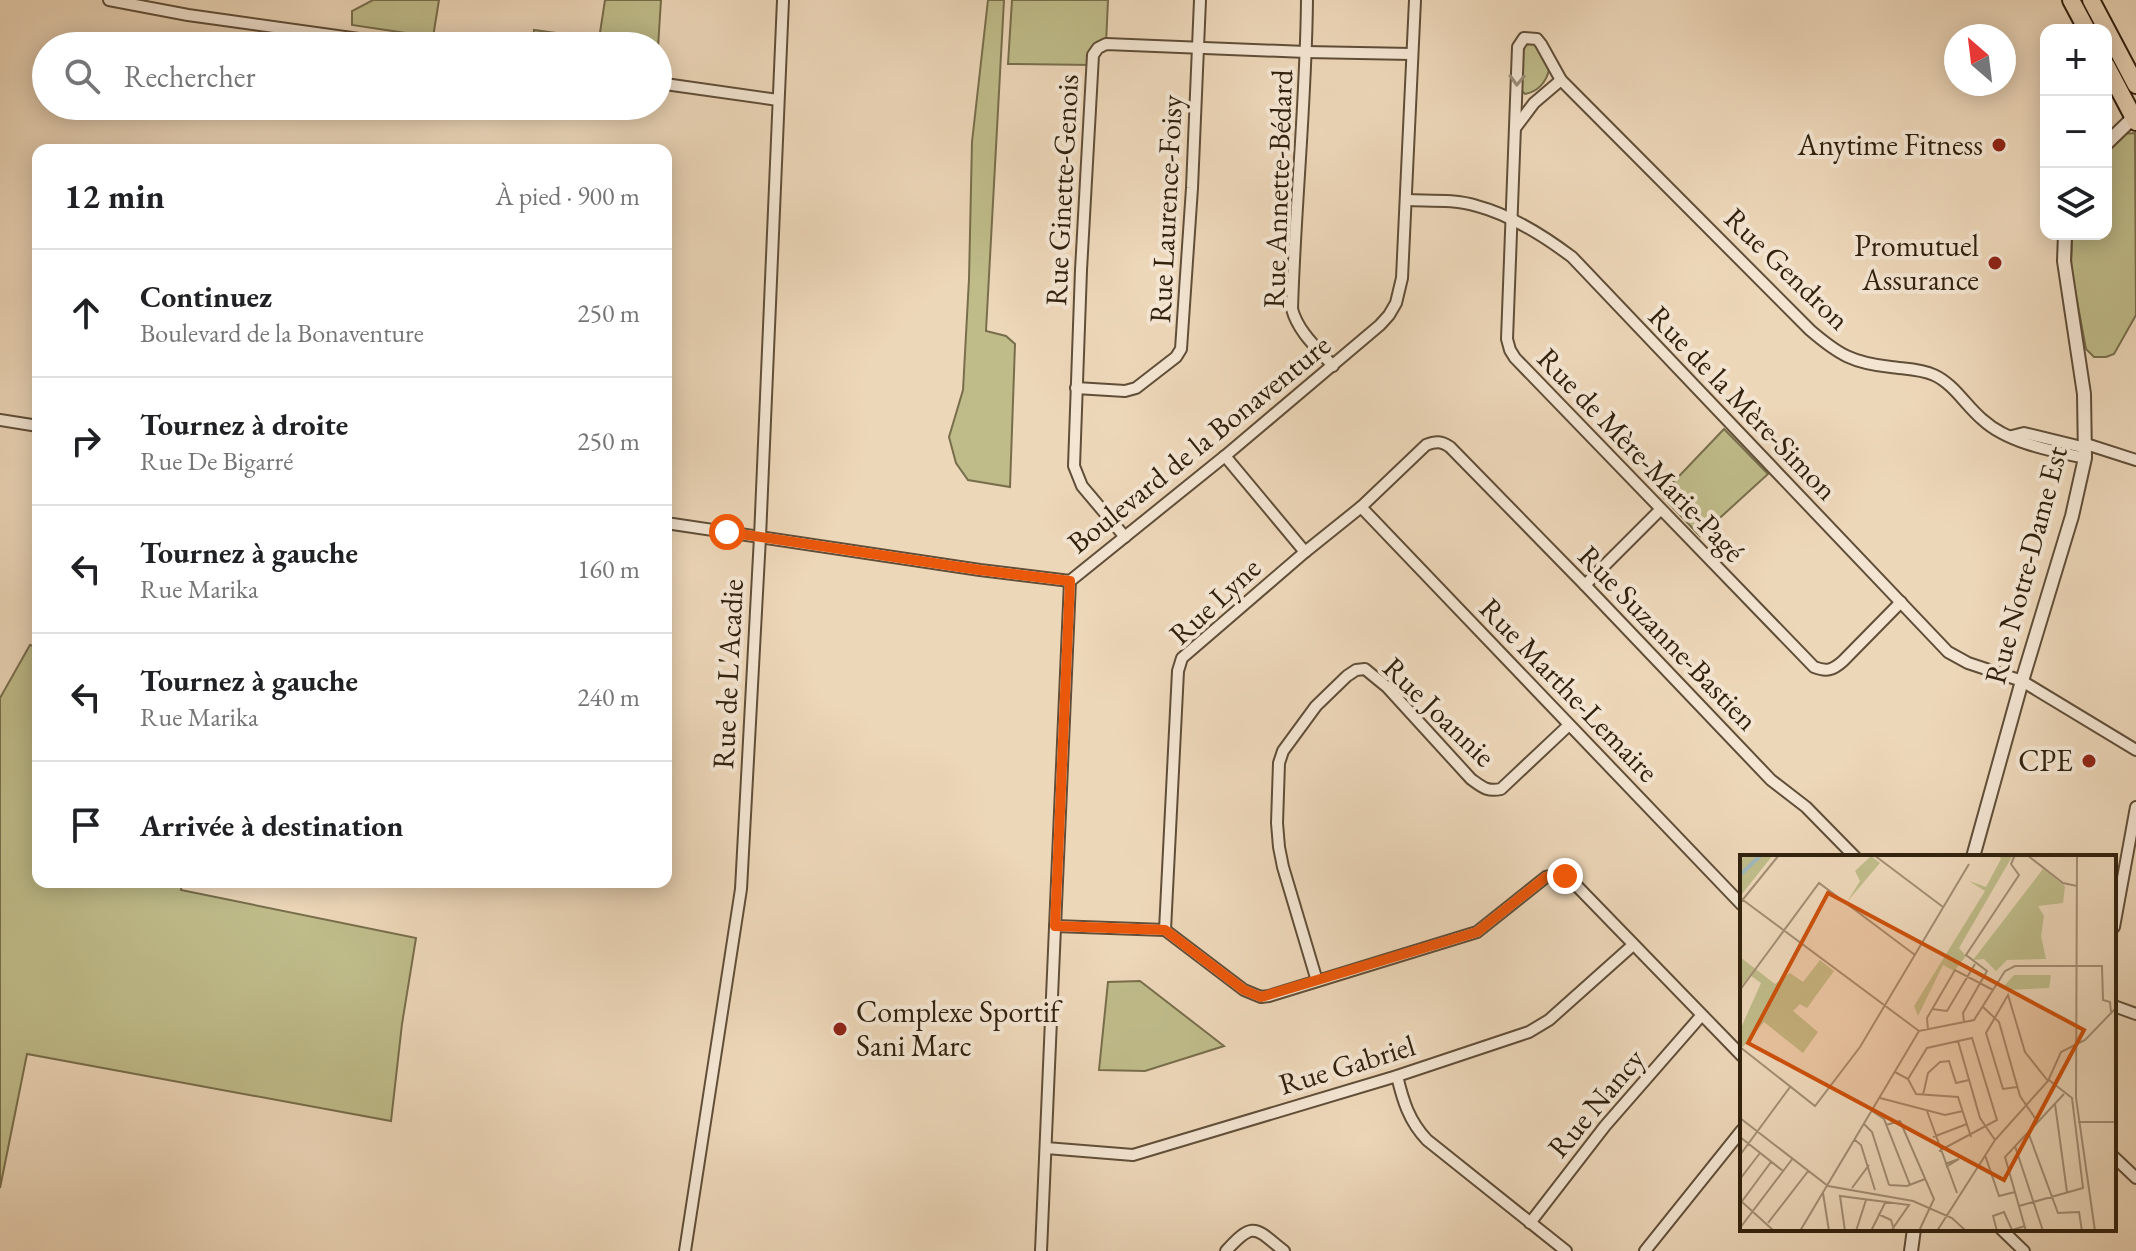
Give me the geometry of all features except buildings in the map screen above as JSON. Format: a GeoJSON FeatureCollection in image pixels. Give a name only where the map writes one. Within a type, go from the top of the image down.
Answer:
{"type":"FeatureCollection","features":[{"type":"Feature","properties":{"kind":"main road"},"geometry":{"type":"LineString","coordinates":[[2071,0],[2084,24]]}},
{"type":"Feature","properties":{"kind":"main road"},"geometry":{"type":"LineString","coordinates":[[2091,0],[2136,85]]}},
{"type":"Feature","properties":{"kind":"main road"},"geometry":{"type":"LineString","coordinates":[[2112,76],[2135,118]]}},
{"type":"Feature","properties":{"kind":"street"},"geometry":{"type":"LineString","coordinates":[[109,0],[309,32]]}},
{"type":"Feature","properties":{"kind":"street","name":"Rue de L'Acadie"},"geometry":{"type":"LineString","coordinates":[[685,1251],[741,889],[783,0]]}},
{"type":"Feature","properties":{"kind":"street","name":"Rue Laurence-Foisy"},"geometry":{"type":"LineString","coordinates":[[1076,388],[1125,391],[1136,388],[1176,357],[1181,349],[1200,0]]}},
{"type":"Feature","properties":{"kind":"street","name":"Rue Annette-Bédard"},"geometry":{"type":"LineString","coordinates":[[1307,0],[1292,309],[1295,320],[1333,366]]}},
{"type":"Feature","properties":{"kind":"street","name":"Boulevard de la Bonaventure"},"geometry":{"type":"LineString","coordinates":[[672,524],[1070,581],[1333,366],[1389,315],[1396,303],[1402,278],[1415,0]]}},
{"type":"Feature","properties":{"kind":"street","name":"Rue de Mère-Marie-Pagé"},"geometry":{"type":"LineString","coordinates":[[1561,80],[1548,53],[1537,39],[1524,38],[1519,43],[1507,339],[1515,358],[1814,667],[1825,671],[1833,669],[1901,602]]}},
{"type":"Feature","properties":{"kind":"street","name":"Rue Ginette-Genois"},"geometry":{"type":"LineString","coordinates":[[1125,537],[1093,500],[1077,477],[1074,466],[1093,55],[1106,44],[1412,54]]}},
{"type":"Feature","properties":{"kind":"street"},"geometry":{"type":"LineString","coordinates":[[1515,129],[1534,103],[1561,80]]}},
{"type":"Feature","properties":{"kind":"street","name":"Rue Gendron"},"geometry":{"type":"LineString","coordinates":[[1561,80],[1831,348],[1862,363],[1934,375],[1953,389],[1992,428],[2025,443],[2136,460]]}},
{"type":"Feature","properties":{"kind":"street"},"geometry":{"type":"LineString","coordinates":[[672,85],[778,100]]}},
{"type":"Feature","properties":{"kind":"street"},"geometry":{"type":"LineString","coordinates":[[2112,139],[2135,118]]}},
{"type":"Feature","properties":{"kind":"street","name":"Rue de la Mère-Simon"},"geometry":{"type":"LineString","coordinates":[[1407,200],[1475,205],[1542,236],[1572,257],[1948,652],[1958,659],[2022,681],[2136,750]]}},
{"type":"Feature","properties":{"kind":"street","name":"Rue Notre-Dame Est"},"geometry":{"type":"LineString","coordinates":[[1974,855],[2072,516],[2086,450],[2084,394],[2064,261],[2065,240]]}},
{"type":"Feature","properties":{"kind":"street"},"geometry":{"type":"LineString","coordinates":[[0,420],[32,425]]}},
{"type":"Feature","properties":{"kind":"street","name":"Rue Lyne"},"geometry":{"type":"LineString","coordinates":[[1165,930],[1178,671],[1182,658],[1361,507],[1426,445],[1435,441],[1450,447]]}},
{"type":"Feature","properties":{"kind":"street","name":"Rue Suzanne-Bastien"},"geometry":{"type":"LineString","coordinates":[[1450,447],[1771,780],[1806,807],[1853,855]]}},
{"type":"Feature","properties":{"kind":"street"},"geometry":{"type":"LineString","coordinates":[[1225,456],[1305,552]]}},
{"type":"Feature","properties":{"kind":"street","name":"Rue Marthe-Lemaire"},"geometry":{"type":"LineString","coordinates":[[1361,507],[1740,903]]}},
{"type":"Feature","properties":{"kind":"street"},"geometry":{"type":"LineString","coordinates":[[1585,585],[1660,510]]}},
{"type":"Feature","properties":{"kind":"street"},"geometry":{"type":"LineString","coordinates":[[1041,1251],[1070,581]]}},
{"type":"Feature","properties":{"kind":"street","name":"Rue Joannie"},"geometry":{"type":"LineString","coordinates":[[1317,981],[1283,867],[1277,823],[1279,763],[1283,751],[1316,706],[1347,676],[1365,669],[1387,687],[1471,779],[1492,791],[1501,789],[1569,725]]}},
{"type":"Feature","properties":{"kind":"street"},"geometry":{"type":"LineString","coordinates":[[2116,920],[2132,860],[2136,807]]}},
{"type":"Feature","properties":{"kind":"street"},"geometry":{"type":"LineString","coordinates":[[1055,926],[1165,930],[1244,990],[1261,997],[1477,932],[1546,877],[1556,874],[1574,883],[1740,1054]]}},
{"type":"Feature","properties":{"kind":"street","name":"Rue Gabriel"},"geometry":{"type":"LineString","coordinates":[[1046,1148],[1133,1155],[1397,1076],[1537,1028],[1633,945]]}},
{"type":"Feature","properties":{"kind":"street"},"geometry":{"type":"LineString","coordinates":[[2116,1007],[2136,1014]]}},
{"type":"Feature","properties":{"kind":"street","name":"Rue Nancy"},"geometry":{"type":"LineString","coordinates":[[1530,1223],[1605,1126],[1701,1016]]}},
{"type":"Feature","properties":{"kind":"street"},"geometry":{"type":"LineString","coordinates":[[1397,1076],[1406,1112],[1419,1132],[1566,1251]]}},
{"type":"Feature","properties":{"kind":"street"},"geometry":{"type":"LineString","coordinates":[[1645,1251],[1740,1132]]}},
{"type":"Feature","properties":{"kind":"street"},"geometry":{"type":"LineString","coordinates":[[2116,1159],[2136,1178]]}},
{"type":"Feature","properties":{"kind":"street"},"geometry":{"type":"LineString","coordinates":[[1226,1251],[1251,1229],[1260,1232],[1284,1251]]}},
{"type":"Feature","properties":{"kind":"street"},"geometry":{"type":"LineString","coordinates":[[1911,1251],[1914,1231]]}},
{"type":"Feature","properties":{"kind":"street"},"geometry":{"type":"LineString","coordinates":[[2003,1231],[2024,1251]]}},
{"type":"Feature","properties":{"kind":"shaded area"},"geometry":{"type":"Polygon","coordinates":[[[373,0],[439,0],[434,32],[399,32],[352,25],[352,11],[373,0]]]}},
{"type":"Feature","properties":{"kind":"shaded area"},"geometry":{"type":"Polygon","coordinates":[[[605,0],[661,0],[659,32],[600,32],[605,0]]]}},
{"type":"Feature","properties":{"kind":"shaded area"},"geometry":{"type":"Polygon","coordinates":[[[988,0],[1004,0],[986,331],[1006,336],[1015,344],[1010,487],[968,480],[956,463],[949,437],[963,390],[972,142],[988,0]]]}},
{"type":"Feature","properties":{"kind":"shaded area"},"geometry":{"type":"Polygon","coordinates":[[[1012,0],[1108,0],[1106,44],[1092,65],[1008,64],[1012,0]]]}},
{"type":"Feature","properties":{"kind":"shaded area"},"geometry":{"type":"Polygon","coordinates":[[[1527,42],[1536,44],[1549,70],[1540,86],[1525,94],[1519,88],[1520,51],[1527,42]]]}},
{"type":"Feature","properties":{"kind":"shaded area"},"geometry":{"type":"Polygon","coordinates":[[[2135,133],[2136,315],[2114,354],[2094,357],[2086,349],[2071,269],[2072,240],[2112,240],[2112,144],[2121,134],[2135,133]]]}},
{"type":"Feature","properties":{"kind":"shaded area"},"geometry":{"type":"Polygon","coordinates":[[[1724,429],[1768,474],[1700,536],[1661,495],[1724,429]]]}},
{"type":"Feature","properties":{"kind":"shaded area"},"geometry":{"type":"Polygon","coordinates":[[[32,646],[32,888],[181,888],[416,938],[391,1121],[27,1054],[0,1188],[0,698],[32,646]]]}},
{"type":"Feature","properties":{"kind":"shaded area"},"geometry":{"type":"Polygon","coordinates":[[[1140,981],[1224,1046],[1145,1071],[1099,1070],[1108,982],[1140,981]]]}},
{"type":"Feature","properties":{"kind":"place","name":"Anytime Fitness"},"geometry":{"type":"Point","coordinates":[1999,145]}},
{"type":"Feature","properties":{"kind":"place","name":"Promutuel Assurance"},"geometry":{"type":"Point","coordinates":[1995,263]}},
{"type":"Feature","properties":{"kind":"place","name":"CPE"},"geometry":{"type":"Point","coordinates":[2089,761]}},
{"type":"Feature","properties":{"kind":"place","name":"Complexe Sportif Sani Marc"},"geometry":{"type":"Point","coordinates":[840,1029]}},
{"type":"Feature","properties":{"kind":"route"},"geometry":{"type":"LineString","coordinates":[[727,532],[1070,581],[1055,926],[1165,930],[1244,990],[1261,997],[1477,932],[1546,877],[1556,874],[1565,876]]}}]}
